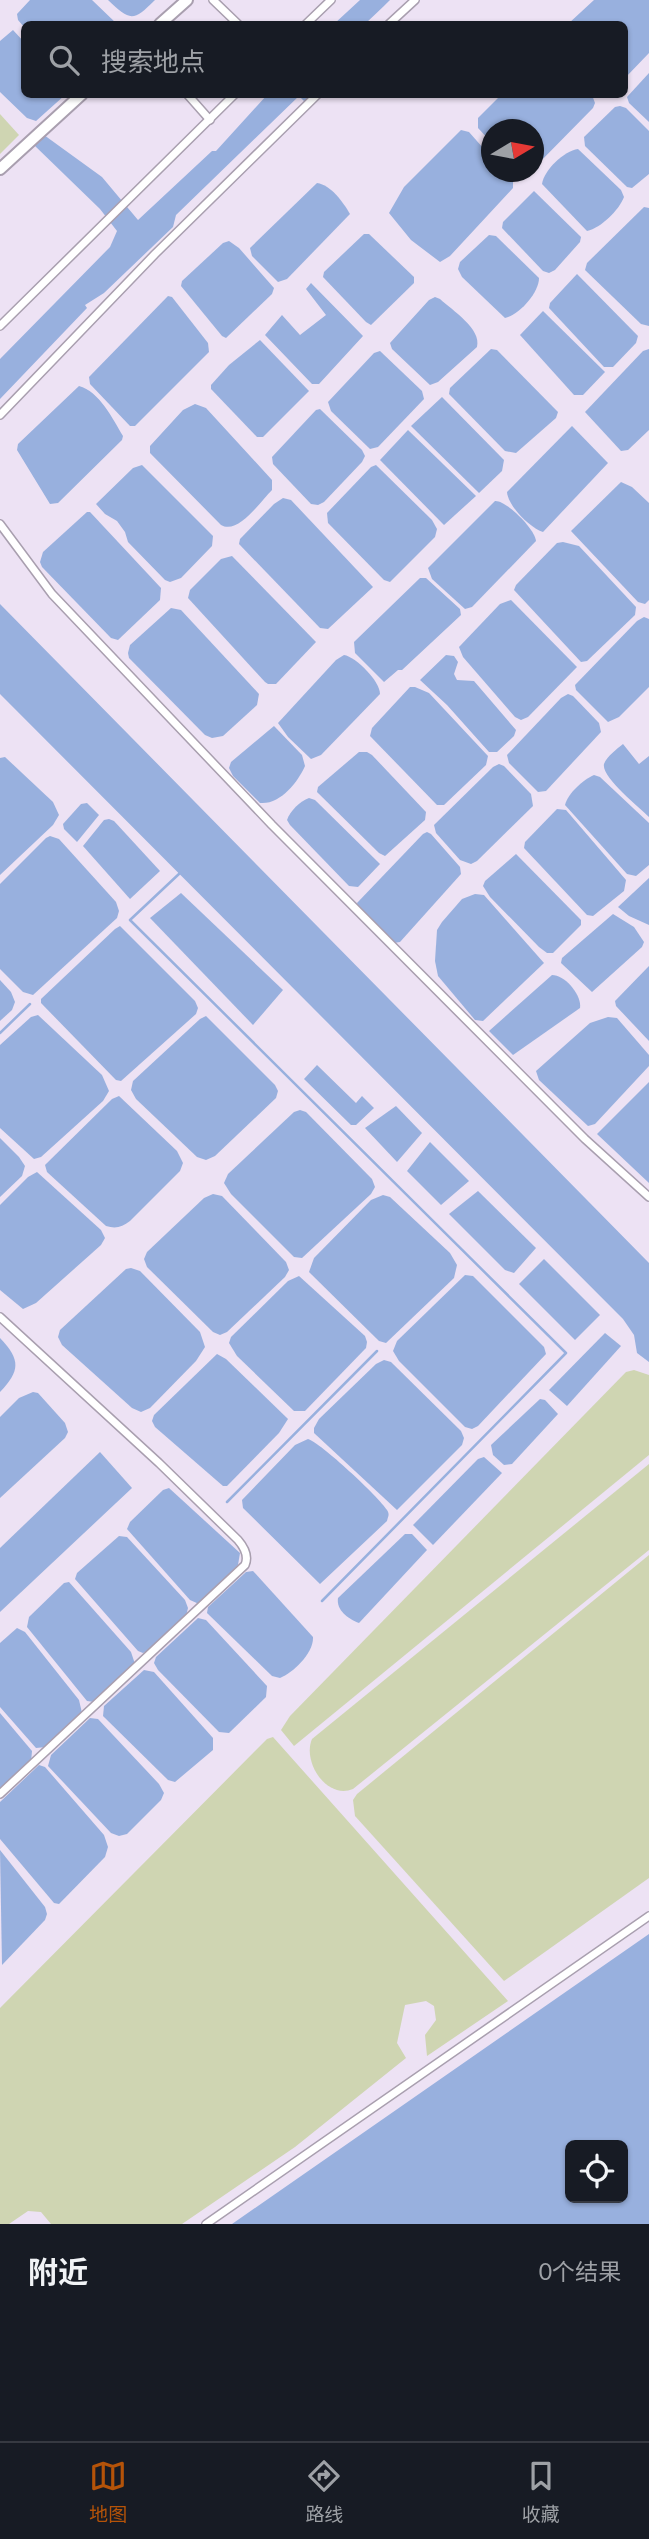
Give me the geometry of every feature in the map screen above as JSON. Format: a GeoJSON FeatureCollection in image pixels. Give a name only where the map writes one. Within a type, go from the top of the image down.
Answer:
{"type":"FeatureCollection","features":[{"type":"Feature","properties":{"kind":"street"},"geometry":{"type":"LineString","coordinates":[[163,21],[187,0]]}},
{"type":"Feature","properties":{"kind":"street"},"geometry":{"type":"LineString","coordinates":[[214,0],[235,21]]}},
{"type":"Feature","properties":{"kind":"street"},"geometry":{"type":"LineString","coordinates":[[309,21],[331,0]]}},
{"type":"Feature","properties":{"kind":"street"},"geometry":{"type":"LineString","coordinates":[[392,21],[415,0]]}},
{"type":"Feature","properties":{"kind":"street"},"geometry":{"type":"LineString","coordinates":[[0,169],[78,98]]}},
{"type":"Feature","properties":{"kind":"street"},"geometry":{"type":"LineString","coordinates":[[191,98],[210,120]]}},
{"type":"Feature","properties":{"kind":"street"},"geometry":{"type":"LineString","coordinates":[[0,326],[231,98]]}},
{"type":"Feature","properties":{"kind":"street"},"geometry":{"type":"LineString","coordinates":[[0,415],[155,254],[314,98]]}},
{"type":"Feature","properties":{"kind":"street"},"geometry":{"type":"LineString","coordinates":[[0,524],[51,594],[272,825],[585,1139],[649,1196]]}},
{"type":"Feature","properties":{"kind":"street"},"geometry":{"type":"LineString","coordinates":[[0,1317],[228,1530],[244,1546],[247,1559],[245,1565],[0,1794]]}},
{"type":"Feature","properties":{"kind":"street"},"geometry":{"type":"LineString","coordinates":[[206,2224],[649,1916]]}},
{"type":"Feature","properties":{"kind":"green space"},"geometry":{"type":"Polygon","coordinates":[[[0,114],[19,135],[0,154],[0,114]]]}},
{"type":"Feature","properties":{"kind":"green space"},"geometry":{"type":"Polygon","coordinates":[[[634,1370],[649,1375],[649,1455],[294,1746],[281,1730],[290,1716],[626,1372],[634,1370]]]}},
{"type":"Feature","properties":{"kind":"green space"},"geometry":{"type":"Polygon","coordinates":[[[649,1464],[649,1550],[353,1789],[334,1789],[319,1777],[311,1758],[312,1739],[649,1464]]]}},
{"type":"Feature","properties":{"kind":"green space"},"geometry":{"type":"Polygon","coordinates":[[[649,1555],[649,1878],[504,1981],[355,1816],[353,1800],[649,1555]]]}},
{"type":"Feature","properties":{"kind":"green space"},"geometry":{"type":"Polygon","coordinates":[[[273,1737],[508,2001],[427,2056],[425,2035],[436,2020],[434,2006],[426,2001],[405,2005],[397,2043],[406,2058],[295,2147],[182,2224],[51,2224],[41,2212],[28,2211],[9,2224],[0,2224],[0,2008],[267,1739],[273,1737]]]}},
{"type":"Feature","properties":{"kind":"water"},"geometry":{"type":"Polygon","coordinates":[[[30,0],[92,0],[114,21],[21,21],[21,24],[17,14],[30,0]]]}},
{"type":"Feature","properties":{"kind":"water"},"geometry":{"type":"Polygon","coordinates":[[[108,0],[155,0],[132,16],[122,12],[108,0]]]}},
{"type":"Feature","properties":{"kind":"water"},"geometry":{"type":"Polygon","coordinates":[[[360,0],[390,0],[368,21],[337,21],[360,0]]]}},
{"type":"Feature","properties":{"kind":"water"},"geometry":{"type":"Polygon","coordinates":[[[594,0],[649,0],[649,53],[628,75],[628,21],[571,21],[594,0]]]}},
{"type":"Feature","properties":{"kind":"water"},"geometry":{"type":"Polygon","coordinates":[[[13,30],[21,39],[21,98],[62,98],[36,121],[27,118],[0,92],[0,41],[13,30]]]}},
{"type":"Feature","properties":{"kind":"water"},"geometry":{"type":"Polygon","coordinates":[[[649,73],[649,122],[629,103],[628,96],[649,73]]]}},
{"type":"Feature","properties":{"kind":"water"},"geometry":{"type":"Polygon","coordinates":[[[264,98],[297,98],[176,215],[173,227],[104,293],[85,305],[87,308],[0,399],[0,359],[110,247],[117,231],[100,209],[34,145],[44,135],[102,177],[138,220],[212,151],[216,151],[264,98]]]}},
{"type":"Feature","properties":{"kind":"water"},"geometry":{"type":"Polygon","coordinates":[[[498,98],[593,98],[595,103],[544,158],[544,119],[481,119],[481,131],[478,128],[478,118],[498,98]]]}},
{"type":"Feature","properties":{"kind":"water"},"geometry":{"type":"Polygon","coordinates":[[[615,107],[626,108],[649,131],[649,174],[632,188],[627,187],[585,146],[584,137],[615,107]]]}},
{"type":"Feature","properties":{"kind":"water"},"geometry":{"type":"Polygon","coordinates":[[[461,130],[469,132],[481,146],[481,182],[513,182],[513,188],[450,256],[440,262],[411,240],[389,213],[404,187],[461,130]]]}},
{"type":"Feature","properties":{"kind":"water"},"geometry":{"type":"Polygon","coordinates":[[[578,149],[621,190],[624,197],[609,218],[587,231],[542,184],[546,173],[555,162],[578,149]]]}},
{"type":"Feature","properties":{"kind":"water"},"geometry":{"type":"Polygon","coordinates":[[[317,183],[332,191],[350,214],[287,279],[278,282],[252,256],[250,248],[317,183]]]}},
{"type":"Feature","properties":{"kind":"water"},"geometry":{"type":"Polygon","coordinates":[[[534,191],[581,237],[580,242],[555,270],[549,273],[543,271],[502,228],[503,222],[534,191]]]}},
{"type":"Feature","properties":{"kind":"water"},"geometry":{"type":"Polygon","coordinates":[[[644,207],[649,208],[649,326],[641,324],[585,270],[587,263],[644,207]]]}},
{"type":"Feature","properties":{"kind":"water"},"geometry":{"type":"Polygon","coordinates":[[[364,234],[369,234],[414,277],[414,283],[371,325],[323,277],[324,272],[364,234]]]}},
{"type":"Feature","properties":{"kind":"water"},"geometry":{"type":"Polygon","coordinates":[[[489,235],[496,236],[539,278],[536,290],[527,302],[516,313],[505,318],[462,277],[458,269],[460,262],[489,235]]]}},
{"type":"Feature","properties":{"kind":"water"},"geometry":{"type":"Polygon","coordinates":[[[229,241],[239,248],[274,288],[272,294],[226,338],[181,286],[182,281],[223,243],[229,241]]]}},
{"type":"Feature","properties":{"kind":"water"},"geometry":{"type":"Polygon","coordinates":[[[577,274],[638,336],[636,343],[613,367],[604,367],[549,308],[550,303],[577,274]]]}},
{"type":"Feature","properties":{"kind":"water"},"geometry":{"type":"Polygon","coordinates":[[[311,283],[363,336],[319,384],[312,384],[265,335],[282,315],[300,335],[326,315],[306,289],[311,283]]]}},
{"type":"Feature","properties":{"kind":"water"},"geometry":{"type":"Polygon","coordinates":[[[168,296],[172,297],[208,343],[209,352],[135,426],[130,426],[90,384],[89,377],[168,296]]]}},
{"type":"Feature","properties":{"kind":"water"},"geometry":{"type":"Polygon","coordinates":[[[435,297],[471,327],[475,333],[477,347],[438,382],[430,385],[392,349],[390,343],[429,300],[435,297]]]}},
{"type":"Feature","properties":{"kind":"water"},"geometry":{"type":"Polygon","coordinates":[[[543,311],[605,372],[583,395],[574,395],[520,335],[543,311]]]}},
{"type":"Feature","properties":{"kind":"water"},"geometry":{"type":"Polygon","coordinates":[[[260,340],[309,391],[263,437],[257,437],[211,389],[211,385],[229,365],[260,340]]]}},
{"type":"Feature","properties":{"kind":"water"},"geometry":{"type":"Polygon","coordinates":[[[491,349],[497,350],[558,412],[556,418],[516,453],[505,451],[449,394],[450,388],[491,349]]]}},
{"type":"Feature","properties":{"kind":"water"},"geometry":{"type":"Polygon","coordinates":[[[649,349],[649,430],[628,450],[621,451],[585,412],[643,351],[649,349]]]}},
{"type":"Feature","properties":{"kind":"water"},"geometry":{"type":"Polygon","coordinates":[[[380,351],[422,391],[424,399],[378,447],[370,449],[331,411],[328,402],[374,353],[380,351]]]}},
{"type":"Feature","properties":{"kind":"water"},"geometry":{"type":"Polygon","coordinates":[[[79,386],[99,400],[123,436],[58,503],[50,504],[17,450],[18,444],[79,386]]]}},
{"type":"Feature","properties":{"kind":"water"},"geometry":{"type":"Polygon","coordinates":[[[442,397],[504,460],[502,471],[479,493],[411,426],[442,397]]]}},
{"type":"Feature","properties":{"kind":"water"},"geometry":{"type":"Polygon","coordinates":[[[195,404],[206,408],[272,480],[272,490],[248,516],[228,527],[221,525],[150,453],[150,446],[183,410],[195,404]]]}},
{"type":"Feature","properties":{"kind":"water"},"geometry":{"type":"Polygon","coordinates":[[[320,409],[365,456],[324,502],[318,505],[311,504],[273,464],[272,457],[316,410],[320,409]]]}},
{"type":"Feature","properties":{"kind":"water"},"geometry":{"type":"Polygon","coordinates":[[[572,426],[608,463],[543,532],[520,516],[511,504],[507,492],[572,426]]]}},
{"type":"Feature","properties":{"kind":"water"},"geometry":{"type":"Polygon","coordinates":[[[408,430],[476,496],[444,525],[380,460],[408,430]]]}},
{"type":"Feature","properties":{"kind":"water"},"geometry":{"type":"Polygon","coordinates":[[[142,465],[213,536],[212,546],[181,578],[170,582],[128,542],[117,521],[105,514],[96,504],[133,468],[142,465]]]}},
{"type":"Feature","properties":{"kind":"water"},"geometry":{"type":"Polygon","coordinates":[[[376,465],[432,520],[437,529],[435,537],[390,582],[384,580],[328,523],[327,513],[376,465]]]}},
{"type":"Feature","properties":{"kind":"water"},"geometry":{"type":"Polygon","coordinates":[[[621,482],[632,487],[649,503],[649,600],[645,604],[638,602],[571,531],[621,482]]]}},
{"type":"Feature","properties":{"kind":"water"},"geometry":{"type":"Polygon","coordinates":[[[283,498],[291,500],[373,587],[328,629],[320,628],[239,544],[240,539],[283,498]]]}},
{"type":"Feature","properties":{"kind":"water"},"geometry":{"type":"Polygon","coordinates":[[[495,501],[506,505],[519,516],[536,541],[472,607],[465,609],[432,579],[428,568],[495,501]]]}},
{"type":"Feature","properties":{"kind":"water"},"geometry":{"type":"Polygon","coordinates":[[[90,512],[161,588],[160,600],[118,640],[111,638],[40,562],[43,552],[90,512]]]}},
{"type":"Feature","properties":{"kind":"water"},"geometry":{"type":"Polygon","coordinates":[[[557,543],[579,546],[636,607],[635,615],[587,661],[581,662],[514,590],[557,543]]]}},
{"type":"Feature","properties":{"kind":"water"},"geometry":{"type":"Polygon","coordinates":[[[232,556],[316,642],[276,684],[265,682],[188,598],[190,590],[221,559],[232,556]]]}},
{"type":"Feature","properties":{"kind":"water"},"geometry":{"type":"Polygon","coordinates":[[[420,578],[426,578],[460,609],[461,615],[402,670],[398,670],[384,682],[355,653],[354,642],[420,578]]]}},
{"type":"Feature","properties":{"kind":"water"},"geometry":{"type":"Polygon","coordinates":[[[511,600],[577,667],[528,717],[521,720],[515,717],[463,657],[459,647],[500,604],[511,600]]]}},
{"type":"Feature","properties":{"kind":"water"},"geometry":{"type":"Polygon","coordinates":[[[0,604],[649,1263],[649,1362],[637,1353],[634,1335],[623,1319],[0,694],[0,604]]]}},
{"type":"Feature","properties":{"kind":"water"},"geometry":{"type":"Polygon","coordinates":[[[171,608],[181,610],[259,694],[257,705],[223,736],[212,738],[205,735],[129,658],[130,645],[171,608]]]}},
{"type":"Feature","properties":{"kind":"water"},"geometry":{"type":"Polygon","coordinates":[[[644,617],[649,619],[649,687],[619,717],[608,722],[576,690],[575,685],[644,617]]]}},
{"type":"Feature","properties":{"kind":"water"},"geometry":{"type":"Polygon","coordinates":[[[344,655],[366,670],[380,694],[321,755],[311,759],[278,723],[336,660],[344,655]]]}},
{"type":"Feature","properties":{"kind":"water"},"geometry":{"type":"Polygon","coordinates":[[[446,655],[454,656],[458,662],[454,674],[457,680],[474,681],[516,730],[514,736],[497,752],[489,752],[447,705],[420,680],[446,655]]]}},
{"type":"Feature","properties":{"kind":"water"},"geometry":{"type":"Polygon","coordinates":[[[410,687],[429,693],[488,756],[486,765],[444,805],[437,805],[370,736],[372,728],[410,687]]]}},
{"type":"Feature","properties":{"kind":"water"},"geometry":{"type":"Polygon","coordinates":[[[568,694],[599,723],[601,732],[546,791],[538,792],[509,763],[507,755],[561,698],[568,694]]]}},
{"type":"Feature","properties":{"kind":"water"},"geometry":{"type":"Polygon","coordinates":[[[274,726],[302,755],[305,766],[298,779],[281,796],[267,803],[260,803],[233,776],[229,768],[231,762],[274,726]]]}},
{"type":"Feature","properties":{"kind":"water"},"geometry":{"type":"Polygon","coordinates":[[[623,744],[639,764],[649,756],[649,817],[614,784],[605,770],[607,758],[623,744]]]}},
{"type":"Feature","properties":{"kind":"water"},"geometry":{"type":"Polygon","coordinates":[[[359,752],[372,755],[426,812],[425,820],[385,856],[317,792],[318,787],[359,752]]]}},
{"type":"Feature","properties":{"kind":"water"},"geometry":{"type":"Polygon","coordinates":[[[5,757],[53,802],[59,815],[53,825],[0,875],[0,758],[5,757]]]}},
{"type":"Feature","properties":{"kind":"water"},"geometry":{"type":"Polygon","coordinates":[[[499,764],[531,794],[533,806],[471,864],[460,860],[436,833],[434,825],[499,764]]]}},
{"type":"Feature","properties":{"kind":"water"},"geometry":{"type":"Polygon","coordinates":[[[594,775],[600,777],[649,823],[649,865],[636,876],[627,874],[565,805],[576,787],[594,775]]]}},
{"type":"Feature","properties":{"kind":"water"},"geometry":{"type":"Polygon","coordinates":[[[309,798],[315,800],[380,864],[358,887],[349,886],[287,820],[302,801],[309,798]]]}},
{"type":"Feature","properties":{"kind":"water"},"geometry":{"type":"Polygon","coordinates":[[[87,803],[99,815],[77,842],[64,829],[63,824],[81,804],[87,803]]]}},
{"type":"Feature","properties":{"kind":"water"},"geometry":{"type":"Polygon","coordinates":[[[557,809],[566,810],[626,880],[624,891],[593,916],[587,915],[524,848],[525,842],[557,809]]]}},
{"type":"Feature","properties":{"kind":"water"},"geometry":{"type":"Polygon","coordinates":[[[104,820],[114,821],[160,871],[130,899],[83,846],[104,820]]]}},
{"type":"Feature","properties":{"kind":"water"},"geometry":{"type":"Polygon","coordinates":[[[427,832],[460,867],[461,874],[400,942],[394,943],[357,903],[427,832]]]}},
{"type":"Feature","properties":{"kind":"water"},"geometry":{"type":"Polygon","coordinates":[[[50,836],[59,839],[116,902],[119,911],[117,918],[33,995],[23,992],[0,969],[0,884],[50,836]]]}},
{"type":"Feature","properties":{"kind":"water"},"geometry":{"type":"Polygon","coordinates":[[[516,854],[581,920],[581,925],[553,953],[547,953],[539,947],[490,897],[483,886],[485,881],[516,854]]]}},
{"type":"Feature","properties":{"kind":"water"},"geometry":{"type":"Polygon","coordinates":[[[649,878],[649,925],[629,916],[618,907],[649,878]]]}},
{"type":"Feature","properties":{"kind":"water"},"geometry":{"type":"Polygon","coordinates":[[[181,893],[283,990],[253,1025],[150,918],[181,893]]]}},
{"type":"Feature","properties":{"kind":"water"},"geometry":{"type":"Polygon","coordinates":[[[475,894],[484,895],[544,963],[483,1021],[475,1020],[438,976],[435,961],[437,930],[462,899],[475,894]]]}},
{"type":"Feature","properties":{"kind":"water"},"geometry":{"type":"Polygon","coordinates":[[[613,914],[634,927],[644,942],[642,947],[592,992],[561,963],[562,958],[613,914]]]}},
{"type":"Feature","properties":{"kind":"water"},"geometry":{"type":"Polygon","coordinates":[[[120,926],[195,1001],[198,1008],[196,1014],[121,1081],[116,1080],[41,1003],[41,999],[120,926]]]}},
{"type":"Feature","properties":{"kind":"water"},"geometry":{"type":"Polygon","coordinates":[[[649,966],[649,1041],[616,1006],[615,1001],[649,966]]]}},
{"type":"Feature","properties":{"kind":"water"},"geometry":{"type":"Polygon","coordinates":[[[552,975],[562,978],[572,987],[580,1008],[513,1055],[489,1031],[552,975]]]}},
{"type":"Feature","properties":{"kind":"water"},"geometry":{"type":"Polygon","coordinates":[[[0,980],[11,992],[15,1002],[12,1010],[0,1021],[0,980]]]}},
{"type":"Feature","properties":{"kind":"water"},"geometry":{"type":"Polygon","coordinates":[[[38,1015],[102,1075],[109,1091],[103,1101],[41,1157],[34,1159],[0,1128],[0,1045],[31,1017],[38,1015]]]}},
{"type":"Feature","properties":{"kind":"water"},"geometry":{"type":"Polygon","coordinates":[[[206,1016],[278,1091],[276,1098],[215,1156],[206,1160],[197,1157],[136,1099],[131,1090],[133,1081],[206,1016]]]}},
{"type":"Feature","properties":{"kind":"water"},"geometry":{"type":"Polygon","coordinates":[[[608,1017],[617,1018],[649,1055],[649,1066],[595,1124],[588,1126],[539,1080],[536,1071],[590,1023],[608,1017]]]}},
{"type":"Feature","properties":{"kind":"water"},"geometry":{"type":"Polygon","coordinates":[[[317,1065],[356,1103],[362,1096],[374,1108],[356,1125],[351,1125],[304,1079],[317,1065]]]}},
{"type":"Feature","properties":{"kind":"water"},"geometry":{"type":"Polygon","coordinates":[[[649,1082],[649,1183],[597,1134],[649,1082]]]}},
{"type":"Feature","properties":{"kind":"water"},"geometry":{"type":"Polygon","coordinates":[[[119,1096],[177,1151],[183,1163],[180,1171],[130,1221],[113,1227],[106,1226],[47,1172],[45,1165],[112,1099],[119,1096]]]}},
{"type":"Feature","properties":{"kind":"water"},"geometry":{"type":"Polygon","coordinates":[[[396,1106],[422,1133],[397,1162],[365,1128],[396,1106]]]}},
{"type":"Feature","properties":{"kind":"water"},"geometry":{"type":"Polygon","coordinates":[[[294,1112],[306,1112],[372,1179],[375,1187],[371,1194],[302,1258],[294,1257],[231,1194],[224,1183],[228,1174],[294,1112]]]}},
{"type":"Feature","properties":{"kind":"water"},"geometry":{"type":"Polygon","coordinates":[[[0,1138],[25,1166],[22,1176],[0,1197],[0,1138]]]}},
{"type":"Feature","properties":{"kind":"water"},"geometry":{"type":"Polygon","coordinates":[[[430,1142],[469,1181],[441,1205],[407,1171],[430,1142]]]}},
{"type":"Feature","properties":{"kind":"water"},"geometry":{"type":"Polygon","coordinates":[[[37,1172],[101,1230],[105,1238],[101,1245],[36,1303],[23,1309],[0,1290],[0,1205],[28,1177],[37,1172]]]}},
{"type":"Feature","properties":{"kind":"water"},"geometry":{"type":"Polygon","coordinates":[[[478,1191],[536,1248],[514,1273],[505,1270],[449,1214],[478,1191]]]}},
{"type":"Feature","properties":{"kind":"water"},"geometry":{"type":"Polygon","coordinates":[[[213,1194],[222,1196],[286,1262],[289,1270],[285,1277],[227,1332],[220,1335],[213,1332],[147,1267],[144,1259],[147,1252],[204,1198],[213,1194]]]}},
{"type":"Feature","properties":{"kind":"water"},"geometry":{"type":"Polygon","coordinates":[[[383,1195],[390,1197],[450,1253],[457,1265],[454,1278],[386,1343],[379,1341],[309,1272],[314,1258],[371,1200],[383,1195]]]}},
{"type":"Feature","properties":{"kind":"water"},"geometry":{"type":"Polygon","coordinates":[[[544,1259],[600,1315],[575,1340],[519,1284],[544,1259]]]}},
{"type":"Feature","properties":{"kind":"water"},"geometry":{"type":"Polygon","coordinates":[[[126,1269],[140,1271],[200,1332],[205,1347],[196,1361],[150,1408],[141,1412],[132,1408],[62,1345],[58,1337],[60,1330],[126,1269]]]}},
{"type":"Feature","properties":{"kind":"water"},"geometry":{"type":"Polygon","coordinates":[[[465,1275],[473,1276],[544,1347],[546,1354],[478,1426],[472,1429],[465,1427],[399,1361],[393,1351],[397,1341],[465,1275]]]}},
{"type":"Feature","properties":{"kind":"water"},"geometry":{"type":"Polygon","coordinates":[[[299,1276],[365,1336],[367,1342],[366,1348],[305,1411],[294,1411],[237,1356],[229,1343],[231,1337],[288,1281],[299,1276]]]}},
{"type":"Feature","properties":{"kind":"water"},"geometry":{"type":"Polygon","coordinates":[[[605,1333],[621,1346],[567,1406],[549,1390],[605,1333]]]}},
{"type":"Feature","properties":{"kind":"water"},"geometry":{"type":"Polygon","coordinates":[[[0,1338],[12,1353],[15,1365],[11,1378],[0,1392],[0,1338]]]}},
{"type":"Feature","properties":{"kind":"water"},"geometry":{"type":"Polygon","coordinates":[[[217,1354],[226,1359],[288,1419],[279,1433],[227,1486],[223,1486],[155,1427],[152,1421],[154,1415],[217,1354]]]}},
{"type":"Feature","properties":{"kind":"water"},"geometry":{"type":"Polygon","coordinates":[[[384,1360],[391,1362],[461,1431],[464,1438],[462,1445],[397,1510],[314,1433],[319,1419],[376,1364],[384,1360]]]}},
{"type":"Feature","properties":{"kind":"water"},"geometry":{"type":"Polygon","coordinates":[[[33,1392],[38,1393],[65,1423],[68,1432],[65,1438],[0,1498],[0,1417],[19,1398],[33,1392]]]}},
{"type":"Feature","properties":{"kind":"water"},"geometry":{"type":"Polygon","coordinates":[[[540,1399],[545,1400],[558,1414],[512,1464],[504,1465],[493,1455],[491,1445],[540,1399]]]}},
{"type":"Feature","properties":{"kind":"water"},"geometry":{"type":"Polygon","coordinates":[[[308,1439],[349,1471],[389,1514],[387,1521],[320,1584],[243,1508],[242,1500],[295,1445],[308,1439]]]}},
{"type":"Feature","properties":{"kind":"water"},"geometry":{"type":"Polygon","coordinates":[[[100,1452],[132,1488],[0,1612],[0,1548],[100,1452]]]}},
{"type":"Feature","properties":{"kind":"water"},"geometry":{"type":"Polygon","coordinates":[[[484,1457],[502,1473],[433,1545],[413,1525],[478,1459],[484,1457]]]}},
{"type":"Feature","properties":{"kind":"water"},"geometry":{"type":"Polygon","coordinates":[[[169,1488],[240,1553],[238,1565],[199,1604],[190,1600],[127,1529],[130,1522],[163,1490],[169,1488]]]}},
{"type":"Feature","properties":{"kind":"water"},"geometry":{"type":"Polygon","coordinates":[[[405,1534],[412,1534],[427,1550],[359,1623],[351,1619],[341,1610],[338,1598],[405,1534]]]}},
{"type":"Feature","properties":{"kind":"water"},"geometry":{"type":"Polygon","coordinates":[[[119,1536],[127,1537],[185,1600],[188,1608],[186,1616],[143,1653],[138,1651],[75,1579],[77,1573],[119,1536]]]}},
{"type":"Feature","properties":{"kind":"water"},"geometry":{"type":"Polygon","coordinates":[[[253,1571],[313,1637],[302,1662],[280,1678],[272,1676],[207,1613],[208,1607],[246,1572],[253,1571]]]}},
{"type":"Feature","properties":{"kind":"water"},"geometry":{"type":"Polygon","coordinates":[[[69,1582],[131,1652],[135,1664],[94,1702],[87,1701],[27,1627],[29,1617],[64,1583],[69,1582]]]}},
{"type":"Feature","properties":{"kind":"water"},"geometry":{"type":"Polygon","coordinates":[[[198,1618],[206,1620],[267,1686],[266,1697],[229,1733],[219,1732],[154,1663],[156,1657],[198,1618]]]}},
{"type":"Feature","properties":{"kind":"water"},"geometry":{"type":"Polygon","coordinates":[[[17,1628],[25,1632],[79,1700],[82,1713],[46,1747],[36,1748],[0,1707],[0,1643],[17,1628]]]}},
{"type":"Feature","properties":{"kind":"water"},"geometry":{"type":"Polygon","coordinates":[[[144,1670],[154,1672],[213,1738],[213,1750],[175,1782],[168,1780],[103,1716],[104,1706],[144,1670]]]}},
{"type":"Feature","properties":{"kind":"water"},"geometry":{"type":"Polygon","coordinates":[[[0,1713],[32,1751],[31,1762],[0,1792],[0,1713]]]}},
{"type":"Feature","properties":{"kind":"water"},"geometry":{"type":"Polygon","coordinates":[[[90,1718],[98,1719],[159,1784],[164,1793],[161,1800],[127,1834],[119,1836],[111,1833],[48,1766],[51,1755],[90,1718]]]}},
{"type":"Feature","properties":{"kind":"water"},"geometry":{"type":"Polygon","coordinates":[[[39,1765],[45,1767],[104,1835],[108,1847],[105,1857],[59,1904],[54,1903],[0,1839],[0,1802],[39,1765]]]}},
{"type":"Feature","properties":{"kind":"water"},"geometry":{"type":"Polygon","coordinates":[[[0,1850],[45,1907],[47,1914],[45,1920],[2,1965],[0,1850]]]}},
{"type":"Feature","properties":{"kind":"water"},"geometry":{"type":"Polygon","coordinates":[[[649,1934],[649,2224],[232,2224],[649,1934]]]}},
{"type":"Feature","properties":{"kind":"waterway"},"geometry":{"type":"LineString","coordinates":[[180,873],[130,920],[566,1353],[322,1601]]}},
{"type":"Feature","properties":{"kind":"waterway"},"geometry":{"type":"LineString","coordinates":[[0,1033],[30,1004]]}},
{"type":"Feature","properties":{"kind":"waterway"},"geometry":{"type":"LineString","coordinates":[[227,1502],[377,1351]]}}]}
